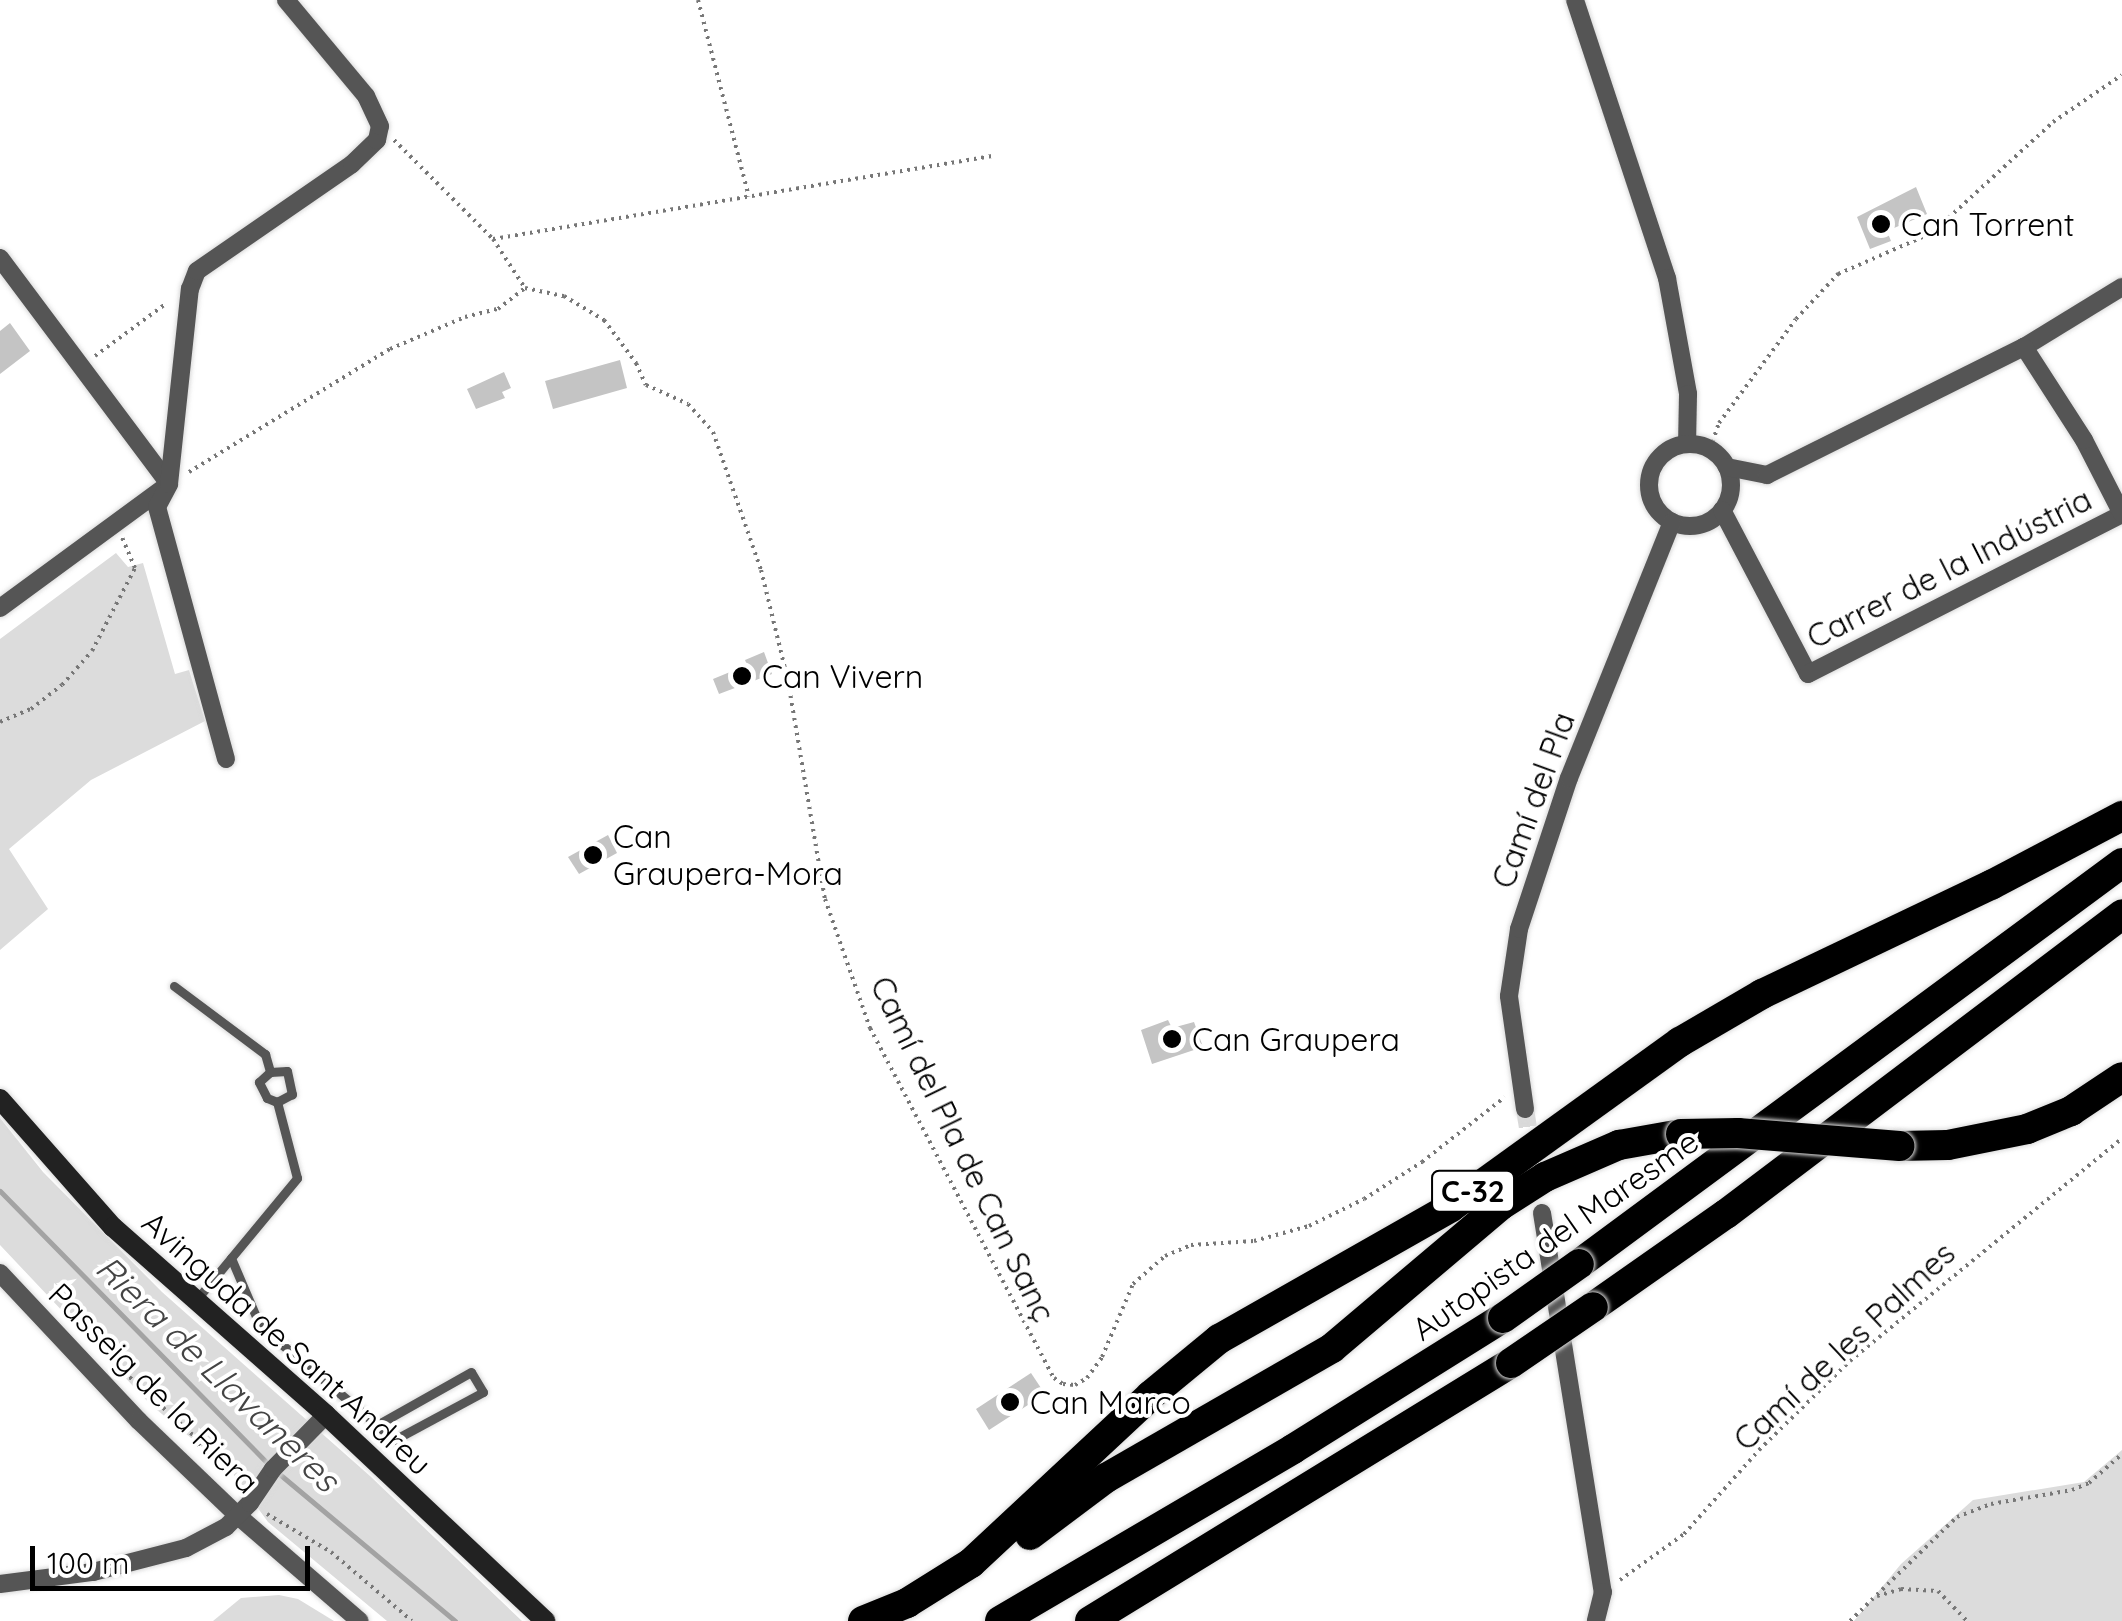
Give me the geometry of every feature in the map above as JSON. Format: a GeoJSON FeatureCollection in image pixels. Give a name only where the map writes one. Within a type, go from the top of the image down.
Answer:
{"type":"FeatureCollection","features":[{"type":"Feature","properties":{"kind":"highway","name":"C-32"},"geometry":{"type":"LineString","coordinates":[[863,1621],[906,1603],[971,1563],[1152,1395],[1219,1339],[1451,1206],[1680,1042],[1762,994],[1991,885],[2122,816]]}},
{"type":"Feature","properties":{"kind":"highway","name":"Autopista del Maresme"},"geometry":{"type":"LineString","coordinates":[[1000,1621],[1293,1449],[1504,1318],[2122,863]]}},
{"type":"Feature","properties":{"kind":"highway"},"geometry":{"type":"LineString","coordinates":[[1090,1621],[1511,1364],[1726,1214],[2122,914]]}},
{"type":"Feature","properties":{"kind":"highway","name":"C-32"},"geometry":{"type":"LineString","coordinates":[[904,1621],[970,1582],[1106,1478],[1332,1348],[1500,1204],[1582,1158],[1646,1138],[1681,1134],[1738,1133],[1899,1146],[1948,1146],[2028,1129],[2071,1111],[2122,1077]]}},
{"type":"Feature","properties":{"kind":"street"},"geometry":{"type":"LineString","coordinates":[[226,759],[157,507],[169,484],[183,344],[197,271],[352,164],[377,140],[380,126],[366,96],[286,0]]}},
{"type":"Feature","properties":{"kind":"street"},"geometry":{"type":"LineString","coordinates":[[1575,0],[1668,278],[1688,394],[1687,444]]}},
{"type":"Feature","properties":{"kind":"street"},"geometry":{"type":"LineString","coordinates":[[0,258],[169,484]]}},
{"type":"Feature","properties":{"kind":"street"},"geometry":{"type":"LineString","coordinates":[[1727,467],[1767,475],[2024,348],[2122,287]]}},
{"type":"Feature","properties":{"kind":"street","name":"Carrer de la Indústria"},"geometry":{"type":"LineString","coordinates":[[1722,510],[1808,674],[2122,514],[2084,440],[2024,348]]}},
{"type":"Feature","properties":{"kind":"street"},"geometry":{"type":"LineString","coordinates":[[1687,444],[1710,448],[1727,467],[1730,495],[1722,510],[1698,526],[1672,522],[1652,502],[1648,479],[1661,455],[1687,444]]}},
{"type":"Feature","properties":{"kind":"street"},"geometry":{"type":"LineString","coordinates":[[0,608],[169,484]]}},
{"type":"Feature","properties":{"kind":"street","name":"Camí del Pla"},"geometry":{"type":"LineString","coordinates":[[1525,1109],[1509,996],[1520,929],[1568,778],[1672,522]]}},
{"type":"Feature","properties":{"kind":"street","name":"Avinguda de Sant Andreu"},"geometry":{"type":"LineString","coordinates":[[0,1099],[114,1226],[326,1416],[545,1621]]}},
{"type":"Feature","properties":{"kind":"street"},"geometry":{"type":"LineString","coordinates":[[1542,1214],[1603,1592],[1596,1621]]}},
{"type":"Feature","properties":{"kind":"street","name":"Passeig de la Riera"},"geometry":{"type":"LineString","coordinates":[[0,1272],[139,1420],[237,1515],[360,1621]]}},
{"type":"Feature","properties":{"kind":"street"},"geometry":{"type":"LineString","coordinates":[[0,1584],[155,1559],[186,1548],[226,1526],[272,1469],[326,1416]]}},
{"type":"Feature","properties":{"kind":"lane"},"geometry":{"type":"LineString","coordinates":[[174,986],[265,1054],[270,1072]]}},
{"type":"Feature","properties":{"kind":"lane"},"geometry":{"type":"LineString","coordinates":[[287,1071],[292,1094],[277,1102],[267,1098],[259,1082],[270,1072],[287,1071]]}},
{"type":"Feature","properties":{"kind":"lane"},"geometry":{"type":"LineString","coordinates":[[196,1301],[297,1178],[277,1102]]}},
{"type":"Feature","properties":{"kind":"lane"},"geometry":{"type":"LineString","coordinates":[[231,1258],[260,1326],[376,1425],[394,1440],[483,1392],[472,1372],[376,1425]]}},
{"type":"Feature","properties":{"kind":"path"},"geometry":{"type":"LineString","coordinates":[[698,0],[749,198]]}},
{"type":"Feature","properties":{"kind":"path"},"geometry":{"type":"LineString","coordinates":[[1710,448],[1719,423],[1796,318],[1838,274],[1932,233],[2054,122],[2122,75]]}},
{"type":"Feature","properties":{"kind":"path"},"geometry":{"type":"LineString","coordinates":[[169,484],[390,349],[465,316],[498,309],[525,288],[493,240],[380,126]]}},
{"type":"Feature","properties":{"kind":"path"},"geometry":{"type":"LineString","coordinates":[[493,240],[992,156]]}},
{"type":"Feature","properties":{"kind":"path","name":"Camí del Pla de Can Sanç"},"geometry":{"type":"LineString","coordinates":[[525,288],[564,296],[604,320],[636,363],[646,386],[688,404],[713,432],[761,570],[788,681],[825,899],[870,1028],[1054,1378],[1062,1384],[1075,1384],[1087,1378],[1102,1357],[1133,1284],[1164,1256],[1190,1245],[1254,1241],[1323,1219],[1422,1162],[1522,1086]]}},
{"type":"Feature","properties":{"kind":"path"},"geometry":{"type":"LineString","coordinates":[[91,359],[168,302],[172,290]]}},
{"type":"Feature","properties":{"kind":"path"},"geometry":{"type":"LineString","coordinates":[[168,302],[175,316]]}},
{"type":"Feature","properties":{"kind":"path"},"geometry":{"type":"LineString","coordinates":[[0,722],[31,709],[62,686],[100,638],[135,568],[133,555],[113,525]]}},
{"type":"Feature","properties":{"kind":"path","name":"Camí de les Palmes"},"geometry":{"type":"LineString","coordinates":[[1603,1592],[1684,1534],[1850,1361],[2122,1138]]}},
{"type":"Feature","properties":{"kind":"path"},"geometry":{"type":"LineString","coordinates":[[88,1340],[195,1438],[201,1450],[236,1483]]}},
{"type":"Feature","properties":{"kind":"path"},"geometry":{"type":"LineString","coordinates":[[1850,1621],[1957,1517],[1992,1504],[2072,1490],[2089,1483],[2122,1454]]}},
{"type":"Feature","properties":{"kind":"path"},"geometry":{"type":"LineString","coordinates":[[267,1514],[330,1552],[412,1621]]}},
{"type":"Feature","properties":{"kind":"path"},"geometry":{"type":"LineString","coordinates":[[1872,1598],[1901,1589],[1938,1591],[1967,1621]]}},
{"type":"Feature","properties":{"kind":"shaded area"},"geometry":{"type":"Polygon","coordinates":[[[116,553],[128,567],[143,563],[175,674],[189,670],[205,721],[91,780],[9,849],[48,909],[0,950],[0,639],[116,553]]]}},
{"type":"Feature","properties":{"kind":"shaded area"},"geometry":{"type":"Polygon","coordinates":[[[0,1118],[43,1172],[162,1292],[370,1476],[522,1621],[387,1621],[268,1522],[230,1470],[151,1405],[0,1245],[0,1118]]]}},
{"type":"Feature","properties":{"kind":"shaded area"},"geometry":{"type":"Polygon","coordinates":[[[2122,1450],[2122,1621],[1854,1621],[1901,1564],[1973,1500],[2084,1482],[2122,1450]]]}},
{"type":"Feature","properties":{"kind":"shaded area"},"geometry":{"type":"Polygon","coordinates":[[[279,1595],[298,1599],[334,1621],[213,1621],[241,1598],[279,1595]]]}},
{"type":"Feature","properties":{"kind":"building","name":"Can Torrent"},"geometry":{"type":"Polygon","coordinates":[[[1916,187],[1927,214],[1887,231],[1891,241],[1870,249],[1857,217],[1916,187]]]}},
{"type":"Feature","properties":{"kind":"building"},"geometry":{"type":"Polygon","coordinates":[[[10,323],[30,351],[0,374],[0,331],[10,323]]]}},
{"type":"Feature","properties":{"kind":"building"},"geometry":{"type":"Polygon","coordinates":[[[620,360],[627,388],[553,409],[545,381],[620,360]]]}},
{"type":"Feature","properties":{"kind":"building"},"geometry":{"type":"Polygon","coordinates":[[[504,372],[511,388],[502,392],[505,398],[476,409],[467,389],[504,372]]]}},
{"type":"Feature","properties":{"kind":"building","name":"Can Vivern"},"geometry":{"type":"Polygon","coordinates":[[[764,652],[772,674],[719,694],[713,679],[747,665],[745,660],[764,652]]]}},
{"type":"Feature","properties":{"kind":"building","name":"Can Graupera-Mora"},"geometry":{"type":"Polygon","coordinates":[[[608,835],[617,853],[579,874],[568,857],[608,835]]]}},
{"type":"Feature","properties":{"kind":"building","name":"Can Graupera"},"geometry":{"type":"Polygon","coordinates":[[[1168,1020],[1172,1028],[1194,1022],[1203,1047],[1152,1064],[1141,1030],[1168,1020]]]}},
{"type":"Feature","properties":{"kind":"building","name":"Can Marco"},"geometry":{"type":"Polygon","coordinates":[[[1031,1373],[1045,1394],[989,1430],[976,1409],[1031,1373]]]}},
{"type":"Feature","properties":{"kind":"waterway","name":"Riera de Llavaneres"},"geometry":{"type":"LineString","coordinates":[[0,1191],[269,1465]]}},
{"type":"Feature","properties":{"kind":"waterway","name":"Riera de Llavaneres"},"geometry":{"type":"LineString","coordinates":[[277,1472],[455,1621]]}},
{"type":"Feature","properties":{"kind":"tunnel"},"geometry":{"type":"LineString","coordinates":[[1525,1109],[1532,1153]]}},
{"type":"Feature","properties":{"kind":"place","name":"Can Torrent"},"geometry":{"type":"Point","coordinates":[1881,224]}},
{"type":"Feature","properties":{"kind":"place","name":"Can Vivern"},"geometry":{"type":"Point","coordinates":[742,676]}},
{"type":"Feature","properties":{"kind":"place","name":"Can Graupera-Mora"},"geometry":{"type":"Point","coordinates":[593,855]}},
{"type":"Feature","properties":{"kind":"place","name":"Can Graupera"},"geometry":{"type":"Point","coordinates":[1172,1039]}},
{"type":"Feature","properties":{"kind":"place","name":"Can Marco"},"geometry":{"type":"Point","coordinates":[1010,1402]}}]}
